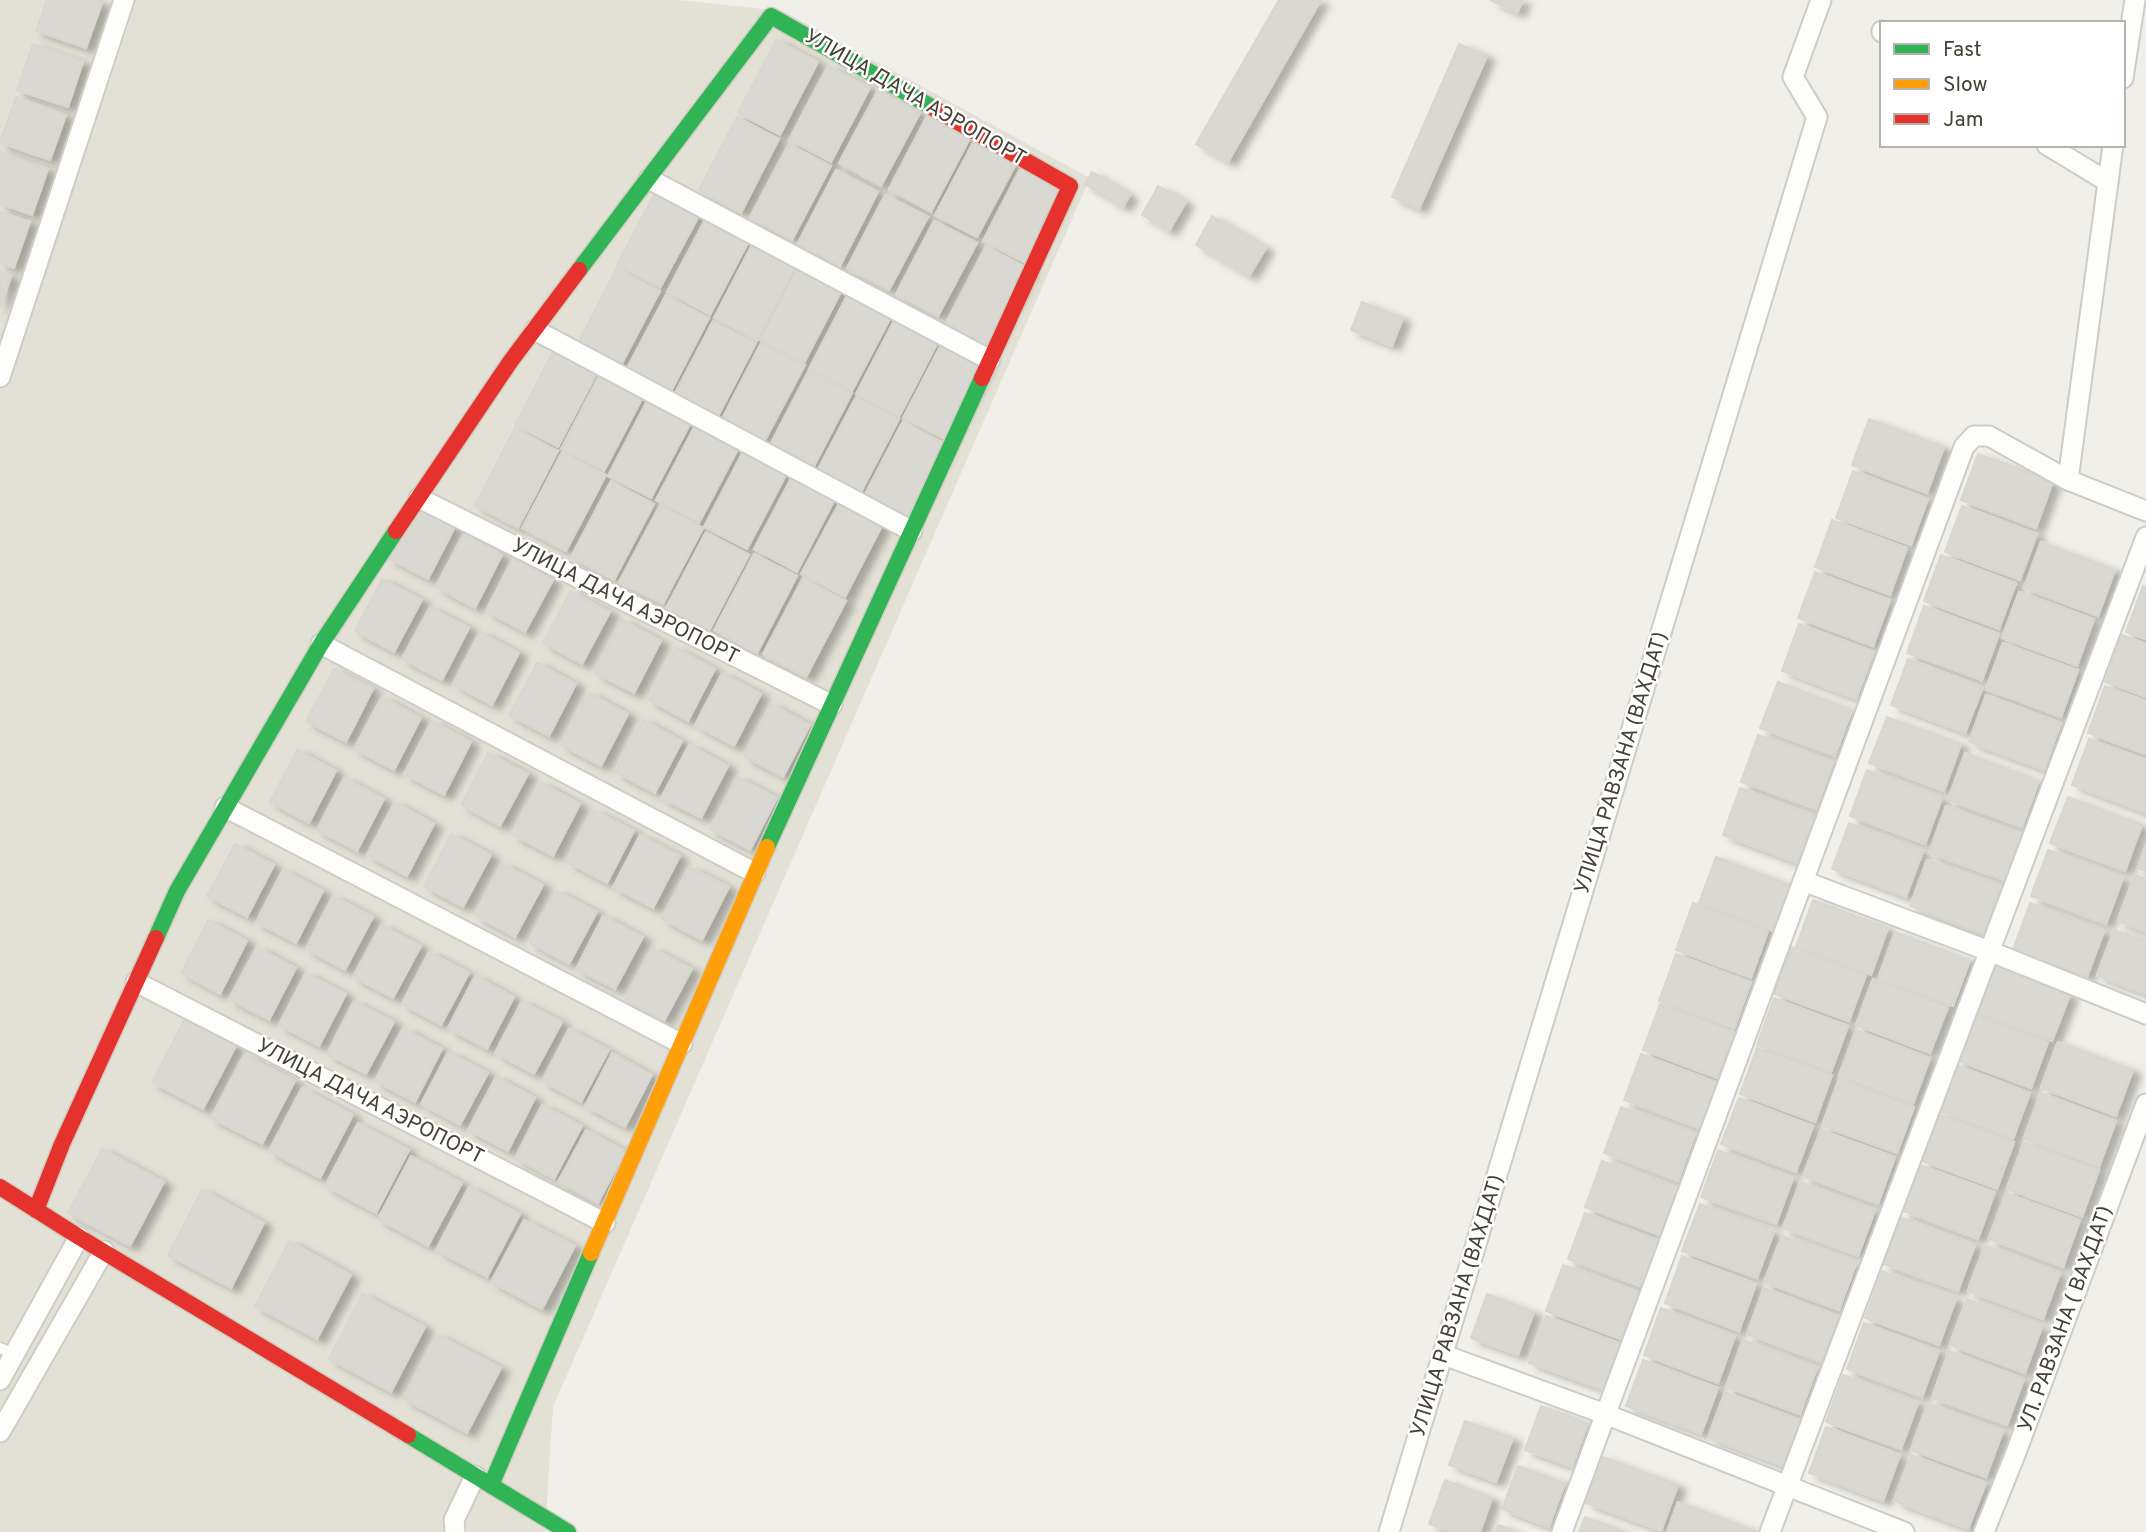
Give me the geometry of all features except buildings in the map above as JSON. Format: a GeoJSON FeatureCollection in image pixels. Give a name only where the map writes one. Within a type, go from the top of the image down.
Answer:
{"type":"FeatureCollection","features":[{"type":"Feature","properties":{"kind":"street"},"geometry":{"type":"LineString","coordinates":[[0,377],[124,0]]}},
{"type":"Feature","properties":{"kind":"street","name":"УЛИЦА РАВЗАНА (ВАХДАТ)"},"geometry":{"type":"LineString","coordinates":[[1389,1532],[1816,117],[1793,77],[1821,0]]}},
{"type":"Feature","properties":{"kind":"street"},"geometry":{"type":"LineString","coordinates":[[2125,65],[2135,0]]}},
{"type":"Feature","properties":{"kind":"street","name":"УЛИЦА ДАЧА АЭРОПОРТ"},"geometry":{"type":"LineString","coordinates":[[36,1210],[62,1144],[177,891],[321,643],[510,362],[771,16],[1070,186],[755,873],[605,1223],[483,1481]]}},
{"type":"Feature","properties":{"kind":"street"},"geometry":{"type":"LineString","coordinates":[[2050,147],[2108,182]]}},
{"type":"Feature","properties":{"kind":"street"},"geometry":{"type":"LineString","coordinates":[[2068,480],[2113,147]]}},
{"type":"Feature","properties":{"kind":"street"},"geometry":{"type":"LineString","coordinates":[[649,179],[990,360]]}},
{"type":"Feature","properties":{"kind":"street"},"geometry":{"type":"LineString","coordinates":[[535,330],[912,531]]}},
{"type":"Feature","properties":{"kind":"street"},"geometry":{"type":"LineString","coordinates":[[1562,1532],[1964,447],[1974,436],[1989,436],[2068,480],[2146,511]]}},
{"type":"Feature","properties":{"kind":"street","name":"УЛИЦА ДАЧА АЭРОПОРТ"},"geometry":{"type":"LineString","coordinates":[[419,498],[832,705]]}},
{"type":"Feature","properties":{"kind":"street"},"geometry":{"type":"LineString","coordinates":[[1770,1532],[2146,537]]}},
{"type":"Feature","properties":{"kind":"street"},"geometry":{"type":"LineString","coordinates":[[321,643],[755,873]]}},
{"type":"Feature","properties":{"kind":"street"},"geometry":{"type":"LineString","coordinates":[[225,807],[682,1044]]}},
{"type":"Feature","properties":{"kind":"street"},"geometry":{"type":"LineString","coordinates":[[1803,881],[2146,1014]]}},
{"type":"Feature","properties":{"kind":"street","name":"УЛИЦА ДАЧА АЭРОПОРТ"},"geometry":{"type":"LineString","coordinates":[[136,982],[605,1223]]}},
{"type":"Feature","properties":{"kind":"street","name":"УЛ. РАВЗАНА ( ВАХДАТ)"},"geometry":{"type":"LineString","coordinates":[[1984,1532],[2146,1104]]}},
{"type":"Feature","properties":{"kind":"street"},"geometry":{"type":"LineString","coordinates":[[0,1187],[568,1532]]}},
{"type":"Feature","properties":{"kind":"street"},"geometry":{"type":"LineString","coordinates":[[0,1380],[7,1351],[79,1237]]}},
{"type":"Feature","properties":{"kind":"street"},"geometry":{"type":"LineString","coordinates":[[0,1432],[104,1251]]}},
{"type":"Feature","properties":{"kind":"street"},"geometry":{"type":"LineString","coordinates":[[1444,1355],[1605,1413],[1904,1532]]}},
{"type":"Feature","properties":{"kind":"street"},"geometry":{"type":"LineString","coordinates":[[455,1532],[454,1520],[483,1481]]}},
{"type":"Feature","properties":{"kind":"shaded area"},"geometry":{"type":"Polygon","coordinates":[[[0,0],[679,0],[783,11],[1090,178],[553,1407],[545,1532],[0,1532],[0,0]]]}},
{"type":"Feature","properties":{"kind":"traffic: fast"},"geometry":{"type":"LineString","coordinates":[[579,270],[771,16],[935,109]]}},
{"type":"Feature","properties":{"kind":"traffic: fast"},"geometry":{"type":"LineString","coordinates":[[767,847],[982,378]]}},
{"type":"Feature","properties":{"kind":"traffic: fast"},"geometry":{"type":"LineString","coordinates":[[156,938],[177,891],[321,644],[396,531]]}},
{"type":"Feature","properties":{"kind":"traffic: fast"},"geometry":{"type":"LineString","coordinates":[[491,1485],[591,1253]]}},
{"type":"Feature","properties":{"kind":"traffic: fast"},"geometry":{"type":"LineString","coordinates":[[408,1435],[568,1532]]}},
{"type":"Feature","properties":{"kind":"traffic: slow"},"geometry":{"type":"LineString","coordinates":[[591,1253],[767,847]]}},
{"type":"Feature","properties":{"kind":"traffic: jam"},"geometry":{"type":"LineString","coordinates":[[935,109],[1070,186],[982,378]]}},
{"type":"Feature","properties":{"kind":"traffic: jam"},"geometry":{"type":"LineString","coordinates":[[396,531],[510,362],[579,270]]}},
{"type":"Feature","properties":{"kind":"traffic: jam"},"geometry":{"type":"LineString","coordinates":[[36,1210],[62,1144],[156,938]]}},
{"type":"Feature","properties":{"kind":"traffic: jam"},"geometry":{"type":"LineString","coordinates":[[0,1187],[408,1435]]}}]}
